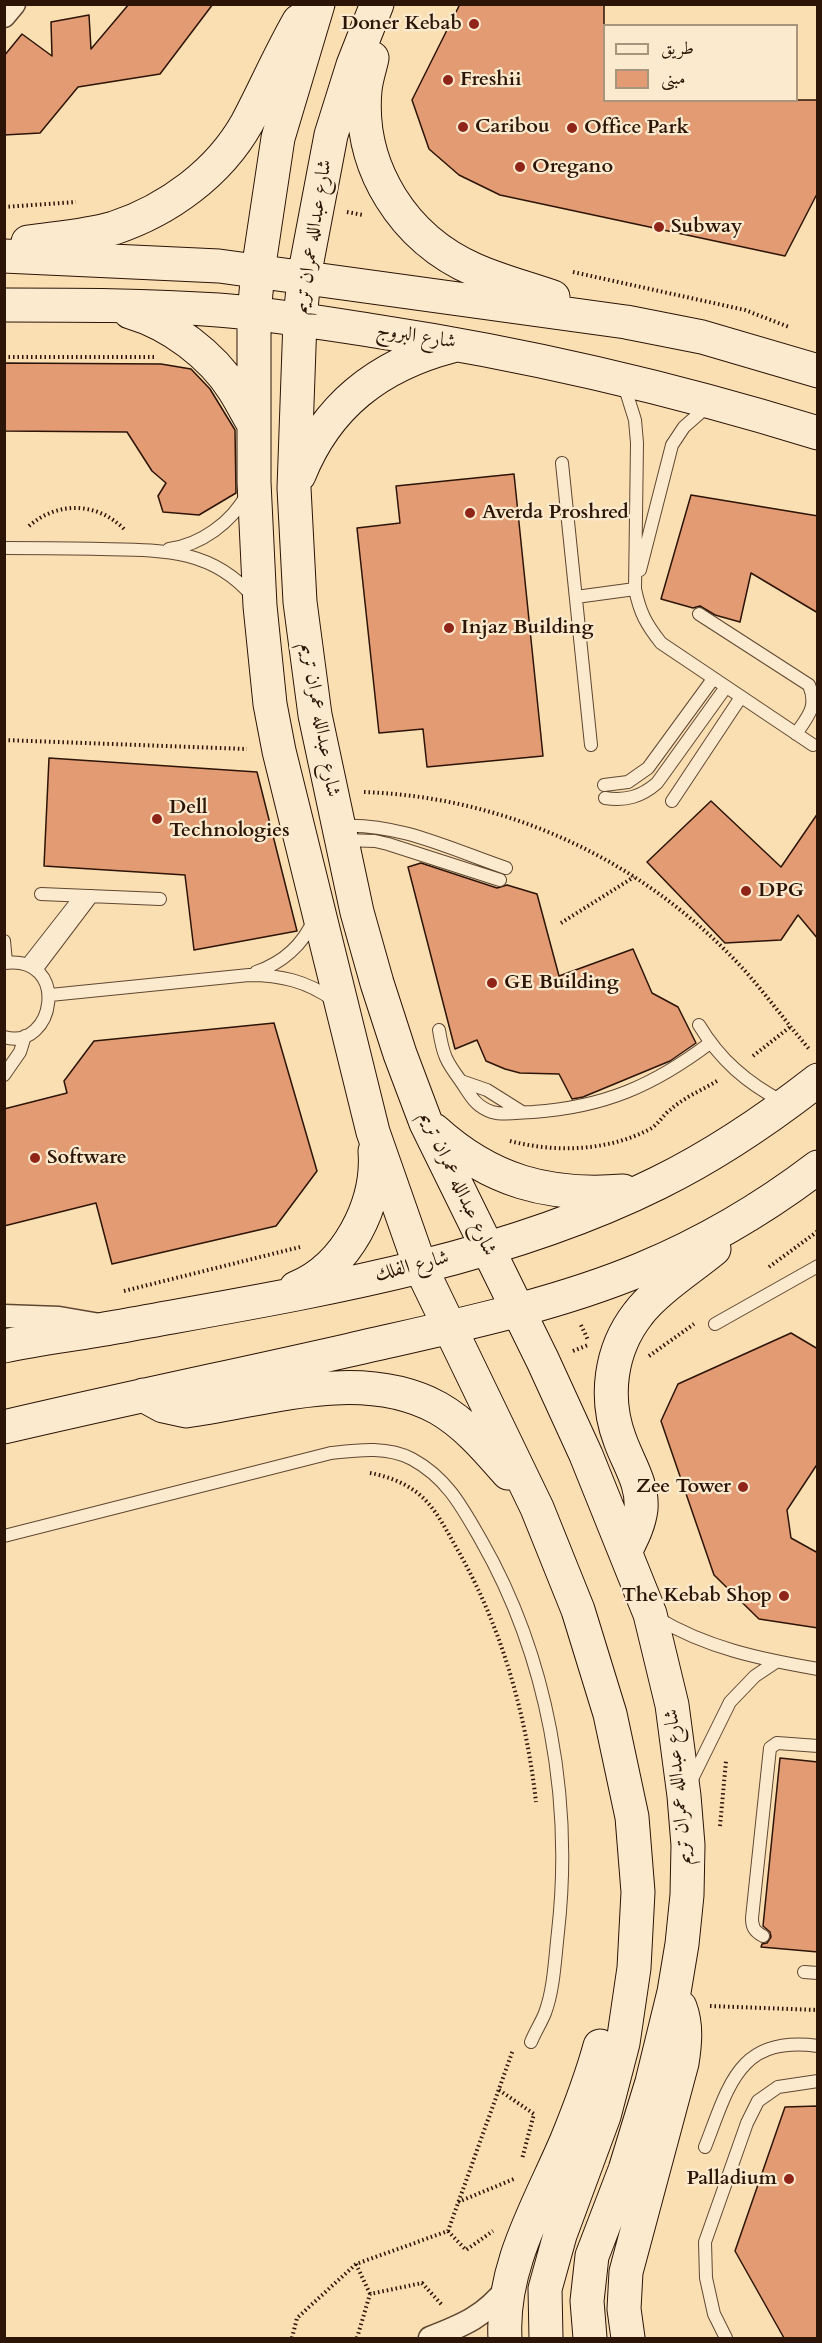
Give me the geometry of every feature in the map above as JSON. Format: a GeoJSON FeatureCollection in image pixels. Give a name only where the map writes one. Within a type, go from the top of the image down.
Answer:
{"type":"FeatureCollection","features":[{"type":"Feature","properties":{"kind":"main road"},"geometry":{"type":"LineString","coordinates":[[4,246],[113,228],[157,210],[196,185],[224,155],[246,124],[281,53],[310,4]]}},
{"type":"Feature","properties":{"kind":"main road","name":"شارع عبدالله عمران تريم"},"geometry":{"type":"LineString","coordinates":[[318,4],[278,138],[258,271],[254,314],[254,482],[260,606],[270,704],[279,751],[373,1132],[420,1266],[537,1508],[578,1610],[610,1714],[632,1818],[639,1892],[634,1968],[623,2043],[604,2116],[560,2235],[545,2289],[546,2338]]}},
{"type":"Feature","properties":{"kind":"main road","name":"شارع عبدالله عمران تريم"},"geometry":{"type":"LineString","coordinates":[[377,4],[353,65],[331,135],[304,277],[300,320],[294,488],[300,602],[315,715],[339,833],[377,983],[400,1054],[426,1123],[582,1446],[650,1614],[672,1705],[684,1796],[688,1845],[687,1895],[674,1992],[652,2082],[625,2170],[592,2256],[587,2301],[590,2338]]}},
{"type":"Feature","properties":{"kind":"main road"},"geometry":{"type":"LineString","coordinates":[[384,4],[365,89],[365,129],[375,168],[393,204],[428,243],[474,270],[626,322]]}},
{"type":"Feature","properties":{"kind":"main road"},"geometry":{"type":"LineString","coordinates":[[4,256],[219,266],[626,322],[702,337],[818,371]]}},
{"type":"Feature","properties":{"kind":"main road","name":"شارع البروج"},"geometry":{"type":"LineString","coordinates":[[4,305],[102,305],[254,314],[460,344],[621,378],[722,404],[818,433]]}},
{"type":"Feature","properties":{"kind":"main road"},"geometry":{"type":"LineString","coordinates":[[102,305],[141,315],[177,334],[208,359],[227,381],[253,424]]}},
{"type":"Feature","properties":{"kind":"main road"},"geometry":{"type":"LineString","coordinates":[[294,488],[308,453],[329,421],[355,393],[387,370],[422,354],[460,344]]}},
{"type":"Feature","properties":{"kind":"main road","name":"شارع الفلك"},"geometry":{"type":"LineString","coordinates":[[4,1346],[272,1298],[420,1266],[488,1248],[577,1219],[660,1183],[725,1146],[787,1104],[814,1066]]}},
{"type":"Feature","properties":{"kind":"main road"},"geometry":{"type":"LineString","coordinates":[[426,1123],[454,1148],[486,1168],[520,1183],[555,1191],[590,1194],[625,1191],[660,1183]]}},
{"type":"Feature","properties":{"kind":"main road"},"geometry":{"type":"LineString","coordinates":[[272,1298],[304,1285],[332,1264],[352,1238],[369,1204],[376,1168],[373,1132]]}},
{"type":"Feature","properties":{"kind":"main road"},"geometry":{"type":"LineString","coordinates":[[625,1552],[636,1531],[641,1509],[639,1486],[620,1441],[611,1397],[612,1375],[617,1353],[626,1332],[638,1313],[654,1297],[818,1167]]}},
{"type":"Feature","properties":{"kind":"main road"},"geometry":{"type":"LineString","coordinates":[[4,1427],[450,1328],[567,1296],[642,1270],[713,1236],[781,1195]]}},
{"type":"Feature","properties":{"kind":"main road"},"geometry":{"type":"LineString","coordinates":[[143,1395],[163,1406],[186,1411],[329,1388],[366,1387],[403,1394],[438,1408],[470,1431],[537,1508]]}},
{"type":"Feature","properties":{"kind":"main road"},"geometry":{"type":"LineString","coordinates":[[505,2338],[504,2318],[508,2287],[539,2198],[565,2144],[591,2080],[608,2013],[620,1926],[627,1908],[639,1892]]}},
{"type":"Feature","properties":{"kind":"main road"},"geometry":{"type":"LineString","coordinates":[[628,2338],[624,2309],[626,2272],[682,2063],[685,2039],[683,2015],[674,1992]]}},
{"type":"Feature","properties":{"kind":"street"},"geometry":{"type":"LineString","coordinates":[[4,16],[15,4]]}},
{"type":"Feature","properties":{"kind":"street"},"geometry":{"type":"LineString","coordinates":[[4,1316],[59,1318],[113,1328]]}},
{"type":"Feature","properties":{"kind":"street"},"geometry":{"type":"LineString","coordinates":[[430,2338],[460,2326],[487,2310],[508,2287]]}},
{"type":"Feature","properties":{"kind":"lane"},"geometry":{"type":"LineString","coordinates":[[621,378],[629,399],[638,442],[635,589],[639,609],[648,627],[661,643],[813,745]]}},
{"type":"Feature","properties":{"kind":"lane"},"geometry":{"type":"LineString","coordinates":[[635,589],[672,446],[684,427],[701,412],[722,404]]}},
{"type":"Feature","properties":{"kind":"lane"},"geometry":{"type":"LineString","coordinates":[[562,463],[591,745]]}},
{"type":"Feature","properties":{"kind":"lane"},"geometry":{"type":"LineString","coordinates":[[156,550],[187,544],[215,530],[231,517],[254,482]]}},
{"type":"Feature","properties":{"kind":"lane"},"geometry":{"type":"LineString","coordinates":[[9,548],[138,549],[181,553],[225,571],[245,587],[260,606]]}},
{"type":"Feature","properties":{"kind":"lane"},"geometry":{"type":"LineString","coordinates":[[576,597],[635,589]]}},
{"type":"Feature","properties":{"kind":"lane"},"geometry":{"type":"LineString","coordinates":[[699,614],[809,685],[814,698],[811,710],[796,734]]}},
{"type":"Feature","properties":{"kind":"lane"},"geometry":{"type":"LineString","coordinates":[[604,785],[628,782],[648,768],[713,679]]}},
{"type":"Feature","properties":{"kind":"lane"},"geometry":{"type":"LineString","coordinates":[[605,798],[632,798],[646,792],[657,783],[726,687]]}},
{"type":"Feature","properties":{"kind":"lane"},"geometry":{"type":"LineString","coordinates":[[672,801],[741,698]]}},
{"type":"Feature","properties":{"kind":"lane"},"geometry":{"type":"LineString","coordinates":[[339,833],[363,824],[394,830],[506,868]]}},
{"type":"Feature","properties":{"kind":"lane"},"geometry":{"type":"LineString","coordinates":[[339,833],[382,842],[500,880]]}},
{"type":"Feature","properties":{"kind":"lane"},"geometry":{"type":"LineString","coordinates":[[41,894],[160,899]]}},
{"type":"Feature","properties":{"kind":"lane"},"geometry":{"type":"LineString","coordinates":[[32,968],[86,896]]}},
{"type":"Feature","properties":{"kind":"lane"},"geometry":{"type":"LineString","coordinates":[[249,975],[268,968],[300,943],[318,908]]}},
{"type":"Feature","properties":{"kind":"lane"},"geometry":{"type":"LineString","coordinates":[[4,941],[5,963],[32,968],[45,981],[50,995],[48,1012],[39,1026],[25,1036],[9,1038],[4,1036]]}},
{"type":"Feature","properties":{"kind":"lane"},"geometry":{"type":"LineString","coordinates":[[50,995],[249,975],[287,977],[305,983],[332,999],[343,1009]]}},
{"type":"Feature","properties":{"kind":"lane"},"geometry":{"type":"LineString","coordinates":[[699,1025],[710,1044],[735,1070],[764,1092],[787,1104]]}},
{"type":"Feature","properties":{"kind":"lane"},"geometry":{"type":"LineString","coordinates":[[439,1030],[445,1058],[451,1071],[460,1081],[487,1090],[522,1112],[563,1110],[603,1101],[677,1068],[710,1044]]}},
{"type":"Feature","properties":{"kind":"lane"},"geometry":{"type":"LineString","coordinates":[[4,1075],[20,1052],[25,1036]]}},
{"type":"Feature","properties":{"kind":"lane"},"geometry":{"type":"LineString","coordinates":[[715,1324],[818,1266]]}},
{"type":"Feature","properties":{"kind":"lane"},"geometry":{"type":"LineString","coordinates":[[4,1536],[331,1453],[371,1449],[410,1458],[443,1480],[466,1513],[493,1560],[515,1610],[533,1660],[547,1713],[556,1766],[563,1864],[560,1914],[555,1963],[545,2011],[531,2042]]}},
{"type":"Feature","properties":{"kind":"lane"},"geometry":{"type":"LineString","coordinates":[[650,1614],[681,1633],[715,1647],[776,1662],[818,1669]]}},
{"type":"Feature","properties":{"kind":"lane"},"geometry":{"type":"LineString","coordinates":[[684,1796],[730,1702],[755,1677],[776,1662]]}},
{"type":"Feature","properties":{"kind":"lane"},"geometry":{"type":"LineString","coordinates":[[762,1936],[752,1925],[752,1918],[770,1748],[777,1743],[818,1746]]}},
{"type":"Feature","properties":{"kind":"lane"},"geometry":{"type":"LineString","coordinates":[[804,1972],[818,1973]]}},
{"type":"Feature","properties":{"kind":"lane"},"geometry":{"type":"LineString","coordinates":[[705,2147],[733,2080],[749,2058],[766,2049],[797,2043],[818,2046]]}},
{"type":"Feature","properties":{"kind":"lane"},"geometry":{"type":"LineString","coordinates":[[726,2338],[714,2314],[706,2278],[705,2242],[743,2133],[758,2101],[778,2087],[818,2081]]}},
{"type":"Feature","properties":{"kind":"path"},"geometry":{"type":"LineString","coordinates":[[4,357],[161,357]]}},
{"type":"Feature","properties":{"kind":"path"},"geometry":{"type":"LineString","coordinates":[[9,548],[39,517],[57,509],[77,507],[96,510],[114,519],[128,533],[138,549]]}},
{"type":"Feature","properties":{"kind":"path"},"geometry":{"type":"LineString","coordinates":[[4,740],[279,751]]}},
{"type":"Feature","properties":{"kind":"path"},"geometry":{"type":"LineString","coordinates":[[330,791],[404,794],[477,807],[548,831],[615,864],[677,906],[731,956],[790,1027],[814,1066]]}},
{"type":"Feature","properties":{"kind":"path"},"geometry":{"type":"LineString","coordinates":[[561,923],[634,877]]}},
{"type":"Feature","properties":{"kind":"path"},"geometry":{"type":"LineString","coordinates":[[503,1139],[531,1146],[569,1149],[598,1146],[626,1139],[653,1128],[670,1109],[735,1070],[790,1027]]}},
{"type":"Feature","properties":{"kind":"path"},"geometry":{"type":"LineString","coordinates":[[120,1292],[312,1245]]}},
{"type":"Feature","properties":{"kind":"path"},"geometry":{"type":"LineString","coordinates":[[363,1473],[397,1480],[419,1494],[436,1513],[461,1555],[488,1613],[510,1673],[532,1767],[537,1810]]}},
{"type":"Feature","properties":{"kind":"path"},"geometry":{"type":"LineString","coordinates":[[705,2005],[818,2010]]}},
{"type":"Feature","properties":{"kind":"path"},"geometry":{"type":"LineString","coordinates":[[292,2338],[297,2318],[356,2264],[448,2231],[515,2045]]}},
{"type":"Feature","properties":{"kind":"path"},"geometry":{"type":"LineString","coordinates":[[498,2090],[534,2114],[519,2168]]}},
{"type":"Feature","properties":{"kind":"path"},"geometry":{"type":"LineString","coordinates":[[458,2202],[516,2178]]}},
{"type":"Feature","properties":{"kind":"path"},"geometry":{"type":"LineString","coordinates":[[356,2264],[370,2294],[357,2338]]}},
{"type":"Feature","properties":{"kind":"path"},"geometry":{"type":"LineString","coordinates":[[370,2294],[422,2283],[460,2326]]}},
{"type":"Feature","properties":{"kind":"building"},"geometry":{"type":"Polygon","coordinates":[[[129,4],[213,4],[160,74],[78,87],[40,133],[4,135],[4,56],[22,34],[52,56],[51,22],[89,15],[91,49],[129,4]]]}},
{"type":"Feature","properties":{"kind":"building","name":"Office Park"},"geometry":{"type":"Polygon","coordinates":[[[460,4],[604,4],[603,102],[798,102],[798,100],[818,100],[818,192],[785,256],[500,195],[459,175],[429,149],[412,100],[460,4]]]}},
{"type":"Feature","properties":{"kind":"building"},"geometry":{"type":"Polygon","coordinates":[[[4,363],[161,364],[191,369],[210,389],[235,430],[236,493],[199,515],[163,512],[158,496],[166,483],[152,471],[127,432],[4,431],[4,363]]]}},
{"type":"Feature","properties":{"kind":"building","name":"Injaz Building"},"geometry":{"type":"Polygon","coordinates":[[[514,474],[543,756],[427,767],[423,729],[379,733],[357,528],[400,523],[396,486],[514,474]]]}},
{"type":"Feature","properties":{"kind":"building"},"geometry":{"type":"Polygon","coordinates":[[[691,495],[818,516],[818,613],[751,573],[740,622],[715,615],[700,606],[693,608],[661,599],[691,495]]]}},
{"type":"Feature","properties":{"kind":"building","name":"Dell Technologies"},"geometry":{"type":"Polygon","coordinates":[[[49,758],[257,772],[297,931],[194,950],[185,875],[44,866],[49,758]]]}},
{"type":"Feature","properties":{"kind":"building","name":"DPG"},"geometry":{"type":"Polygon","coordinates":[[[711,801],[781,867],[818,813],[818,939],[798,915],[781,940],[725,943],[647,862],[711,801]]]}},
{"type":"Feature","properties":{"kind":"building","name":"GE Building"},"geometry":{"type":"Polygon","coordinates":[[[421,863],[497,888],[507,885],[537,894],[559,976],[633,949],[652,993],[678,1007],[696,1043],[670,1061],[583,1097],[572,1099],[559,1074],[520,1073],[505,1069],[486,1061],[477,1040],[455,1049],[408,867],[421,863]]]}},
{"type":"Feature","properties":{"kind":"building"},"geometry":{"type":"Polygon","coordinates":[[[274,1023],[317,1171],[276,1226],[112,1264],[96,1203],[4,1226],[4,1109],[67,1093],[64,1081],[94,1041],[274,1023]]]}},
{"type":"Feature","properties":{"kind":"building","name":"Zee Tower"},"geometry":{"type":"Polygon","coordinates":[[[791,1333],[818,1349],[818,1463],[787,1510],[791,1538],[818,1553],[818,1628],[759,1619],[714,1575],[661,1421],[678,1384],[791,1333]]]}},
{"type":"Feature","properties":{"kind":"building"},"geometry":{"type":"Polygon","coordinates":[[[780,1758],[818,1762],[818,1952],[761,1947],[771,1937],[770,1932],[763,1926],[780,1758]]]}},
{"type":"Feature","properties":{"kind":"building","name":"Palladium"},"geometry":{"type":"Polygon","coordinates":[[[818,2106],[818,2338],[784,2338],[735,2251],[785,2107],[818,2106]]]}},
{"type":"Feature","properties":{"kind":"place","name":"Doner Kebab"},"geometry":{"type":"Point","coordinates":[474,24]}},
{"type":"Feature","properties":{"kind":"place","name":"Freshii"},"geometry":{"type":"Point","coordinates":[448,80]}},
{"type":"Feature","properties":{"kind":"place","name":"Caribou"},"geometry":{"type":"Point","coordinates":[463,127]}},
{"type":"Feature","properties":{"kind":"place","name":"Office Park"},"geometry":{"type":"Point","coordinates":[572,128]}},
{"type":"Feature","properties":{"kind":"place","name":"Oregano"},"geometry":{"type":"Point","coordinates":[520,167]}},
{"type":"Feature","properties":{"kind":"place","name":"Subway"},"geometry":{"type":"Point","coordinates":[659,227]}},
{"type":"Feature","properties":{"kind":"place","name":"Averda Proshred"},"geometry":{"type":"Point","coordinates":[470,513]}},
{"type":"Feature","properties":{"kind":"place","name":"Injaz Building"},"geometry":{"type":"Point","coordinates":[449,628]}},
{"type":"Feature","properties":{"kind":"place","name":"Dell Technologies"},"geometry":{"type":"Point","coordinates":[157,819]}},
{"type":"Feature","properties":{"kind":"place","name":"DPG"},"geometry":{"type":"Point","coordinates":[746,891]}},
{"type":"Feature","properties":{"kind":"place","name":"GE Building"},"geometry":{"type":"Point","coordinates":[492,983]}},
{"type":"Feature","properties":{"kind":"place","name":"Software"},"geometry":{"type":"Point","coordinates":[35,1158]}},
{"type":"Feature","properties":{"kind":"place","name":"Zee Tower"},"geometry":{"type":"Point","coordinates":[743,1487]}},
{"type":"Feature","properties":{"kind":"place","name":"The Kebab Shop"},"geometry":{"type":"Point","coordinates":[784,1596]}},
{"type":"Feature","properties":{"kind":"place","name":"Palladium"},"geometry":{"type":"Point","coordinates":[789,2179]}}]}
